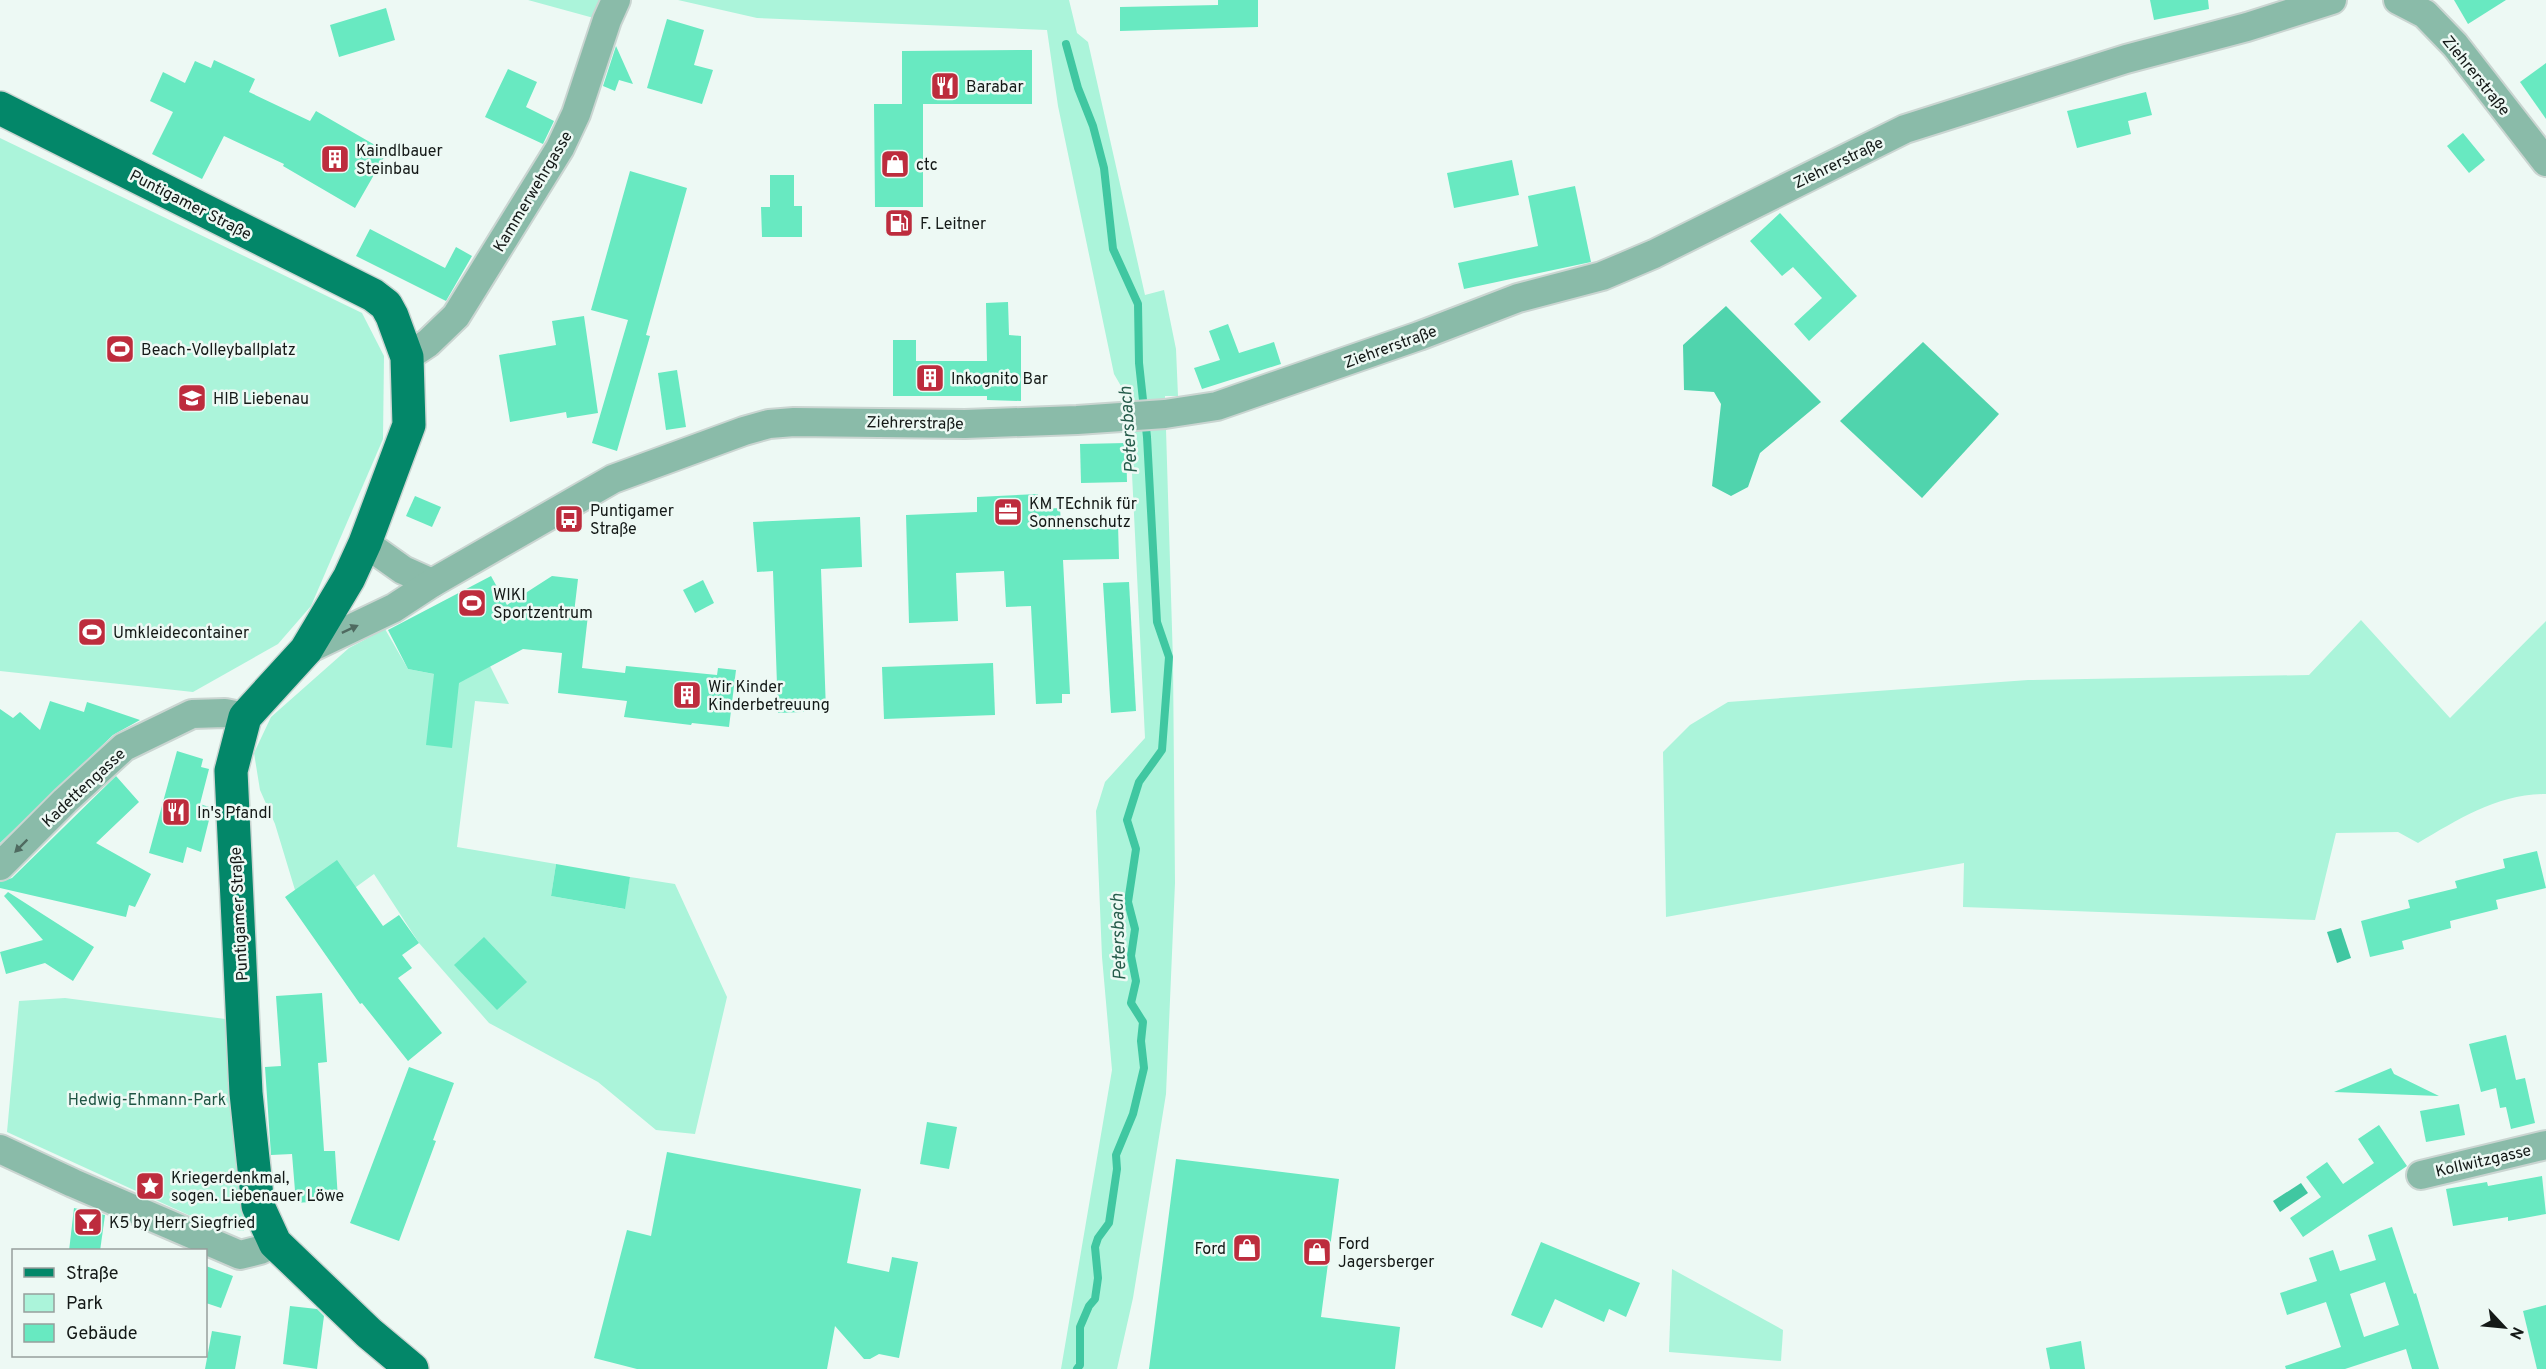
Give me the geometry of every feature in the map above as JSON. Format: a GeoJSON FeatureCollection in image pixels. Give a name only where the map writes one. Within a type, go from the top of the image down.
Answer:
{"type":"FeatureCollection","features":[{"type":"Feature","properties":{"kind":"main road","name":"Puntigamer Straße"},"geometry":{"type":"LineString","coordinates":[[0,108],[373,295],[386,305],[393,316],[407,357],[409,425],[365,543],[349,578],[306,650],[245,717],[231,771],[246,1093],[258,1206],[275,1243],[369,1333],[412,1369]]}},
{"type":"Feature","properties":{"kind":"street","name":"Kammerwehrgasse"},"geometry":{"type":"LineString","coordinates":[[407,357],[428,343],[456,316],[560,148],[576,114],[607,20],[616,0]]}},
{"type":"Feature","properties":{"kind":"street","name":"Ziehrerstraße"},"geometry":{"type":"LineString","coordinates":[[306,650],[394,608],[432,583],[613,479],[715,441],[769,424],[847,422],[965,424],[1127,417],[1217,406],[1419,336],[1518,298],[1602,276],[1654,254],[1905,129],[2126,59],[2247,27],[2332,0]]}},
{"type":"Feature","properties":{"kind":"street","name":"Ziehrerstraße"},"geometry":{"type":"LineString","coordinates":[[2398,0],[2426,14],[2455,45],[2546,162]]}},
{"type":"Feature","properties":{"kind":"street"},"geometry":{"type":"LineString","coordinates":[[365,543],[403,570],[432,583]]}},
{"type":"Feature","properties":{"kind":"street","name":"Kadettengasse"},"geometry":{"type":"LineString","coordinates":[[0,866],[64,801],[124,747],[192,714],[225,713],[245,717]]}},
{"type":"Feature","properties":{"kind":"street","name":"Kollwitzgasse"},"geometry":{"type":"LineString","coordinates":[[2421,1174],[2546,1145]]}},
{"type":"Feature","properties":{"kind":"street"},"geometry":{"type":"LineString","coordinates":[[0,1149],[73,1184],[240,1255],[275,1243]]}},
{"type":"Feature","properties":{"kind":"green space"},"geometry":{"type":"Polygon","coordinates":[[[528,0],[610,0],[601,20],[528,0]]]}},
{"type":"Feature","properties":{"kind":"green space"},"geometry":{"type":"Polygon","coordinates":[[[678,0],[1069,0],[1077,33],[1088,42],[1145,295],[1164,290],[1176,349],[1178,396],[1165,396],[1173,662],[1175,883],[1166,1094],[1133,1298],[1117,1369],[1061,1369],[1112,1070],[1102,957],[1096,811],[1105,782],[1145,738],[1130,433],[1125,393],[1114,374],[1058,106],[1047,30],[757,18],[678,0]]]}},
{"type":"Feature","properties":{"kind":"green space","name":"HIB Liebenau"},"geometry":{"type":"Polygon","coordinates":[[[0,138],[362,313],[384,356],[383,439],[311,606],[278,644],[193,692],[0,671],[0,138]]]}},
{"type":"Feature","properties":{"kind":"green space"},"geometry":{"type":"Polygon","coordinates":[[[2361,620],[2450,718],[2546,621],[2546,794],[2511,798],[2495,803],[2464,817],[2418,843],[2398,832],[2336,833],[2315,920],[1963,907],[1964,863],[1666,917],[1663,752],[1690,725],[1728,702],[2028,680],[2309,675],[2361,620]]]}},
{"type":"Feature","properties":{"kind":"green space"},"geometry":{"type":"Polygon","coordinates":[[[385,629],[408,669],[464,680],[490,666],[509,704],[475,701],[457,847],[556,864],[551,896],[624,909],[630,877],[675,884],[727,997],[695,1134],[656,1130],[598,1082],[489,1023],[419,943],[374,874],[356,887],[295,890],[275,824],[260,790],[254,753],[271,717],[349,648],[385,629]]]}},
{"type":"Feature","properties":{"kind":"green space","name":"Hedwig-Ehmann-Park"},"geometry":{"type":"Polygon","coordinates":[[[65,998],[233,1020],[244,1231],[217,1228],[7,1132],[19,1001],[65,998]]]}},
{"type":"Feature","properties":{"kind":"green space"},"geometry":{"type":"Polygon","coordinates":[[[1672,1269],[1783,1330],[1781,1361],[1669,1352],[1672,1269]]]}},
{"type":"Feature","properties":{"kind":"shaded area"},"geometry":{"type":"Polygon","coordinates":[[[1726,306],[1821,402],[1760,453],[1748,487],[1731,496],[1712,486],[1721,404],[1714,392],[1684,390],[1683,345],[1726,306]]]}},
{"type":"Feature","properties":{"kind":"shaded area"},"geometry":{"type":"Polygon","coordinates":[[[1923,342],[1999,414],[1922,498],[1840,421],[1923,342]]]}},
{"type":"Feature","properties":{"kind":"shaded area"},"geometry":{"type":"Polygon","coordinates":[[[2341,928],[2351,958],[2337,963],[2327,932],[2341,928]]]}},
{"type":"Feature","properties":{"kind":"shaded area"},"geometry":{"type":"Polygon","coordinates":[[[2301,1183],[2308,1193],[2280,1212],[2273,1201],[2301,1183]]]}},
{"type":"Feature","properties":{"kind":"building"},"geometry":{"type":"Polygon","coordinates":[[[1218,0],[1258,0],[1258,27],[1120,31],[1120,7],[1218,5],[1218,0]]]}},
{"type":"Feature","properties":{"kind":"building"},"geometry":{"type":"Polygon","coordinates":[[[2150,0],[2208,0],[2209,9],[2154,20],[2150,0]]]}},
{"type":"Feature","properties":{"kind":"building"},"geometry":{"type":"Polygon","coordinates":[[[2454,0],[2506,0],[2468,24],[2454,0]]]}},
{"type":"Feature","properties":{"kind":"building"},"geometry":{"type":"Polygon","coordinates":[[[386,8],[395,40],[339,57],[330,25],[386,8]]]}},
{"type":"Feature","properties":{"kind":"building"},"geometry":{"type":"Polygon","coordinates":[[[667,19],[704,30],[694,65],[713,70],[702,104],[647,88],[667,19]]]}},
{"type":"Feature","properties":{"kind":"building"},"geometry":{"type":"Polygon","coordinates":[[[616,46],[633,84],[619,80],[615,91],[603,86],[616,46]]]}},
{"type":"Feature","properties":{"kind":"building"},"geometry":{"type":"Polygon","coordinates":[[[1032,50],[1032,104],[923,104],[923,207],[875,207],[874,104],[902,104],[902,51],[1032,50]]]}},
{"type":"Feature","properties":{"kind":"building"},"geometry":{"type":"Polygon","coordinates":[[[214,60],[255,79],[249,92],[310,121],[316,111],[387,152],[355,208],[283,166],[284,164],[224,136],[202,179],[152,154],[173,112],[150,101],[163,72],[185,83],[195,61],[211,68],[214,60]]]}},
{"type":"Feature","properties":{"kind":"building"},"geometry":{"type":"Polygon","coordinates":[[[2546,63],[2546,119],[2520,82],[2546,63]]]}},
{"type":"Feature","properties":{"kind":"building"},"geometry":{"type":"Polygon","coordinates":[[[508,69],[537,82],[526,107],[554,121],[543,144],[485,117],[508,69]]]}},
{"type":"Feature","properties":{"kind":"building"},"geometry":{"type":"Polygon","coordinates":[[[2146,92],[2152,115],[2128,121],[2131,134],[2077,148],[2067,111],[2146,92]]]}},
{"type":"Feature","properties":{"kind":"building"},"geometry":{"type":"Polygon","coordinates":[[[2463,133],[2485,160],[2469,173],[2447,146],[2463,133]]]}},
{"type":"Feature","properties":{"kind":"building"},"geometry":{"type":"Polygon","coordinates":[[[1512,160],[1519,195],[1454,208],[1447,173],[1512,160]]]}},
{"type":"Feature","properties":{"kind":"building"},"geometry":{"type":"Polygon","coordinates":[[[630,171],[687,188],[646,335],[650,336],[617,451],[592,443],[628,320],[591,310],[630,171]]]}},
{"type":"Feature","properties":{"kind":"building"},"geometry":{"type":"Polygon","coordinates":[[[770,175],[794,175],[794,206],[802,206],[802,237],[762,237],[761,207],[770,207],[770,175]]]}},
{"type":"Feature","properties":{"kind":"building"},"geometry":{"type":"Polygon","coordinates":[[[1575,186],[1591,262],[1464,289],[1458,263],[1538,246],[1528,196],[1575,186]]]}},
{"type":"Feature","properties":{"kind":"building"},"geometry":{"type":"Polygon","coordinates":[[[1780,213],[1857,296],[1809,341],[1794,324],[1822,298],[1793,267],[1782,276],[1750,241],[1780,213]]]}},
{"type":"Feature","properties":{"kind":"building"},"geometry":{"type":"Polygon","coordinates":[[[370,229],[445,268],[456,247],[472,256],[446,301],[356,256],[370,229]]]}},
{"type":"Feature","properties":{"kind":"building"},"geometry":{"type":"Polygon","coordinates":[[[1008,302],[1009,335],[1021,336],[1021,401],[987,400],[987,396],[893,396],[893,340],[916,340],[916,361],[987,361],[986,303],[1008,302]]]}},
{"type":"Feature","properties":{"kind":"building"},"geometry":{"type":"Polygon","coordinates":[[[584,316],[598,413],[567,418],[566,412],[510,422],[499,355],[556,345],[552,321],[584,316]]]}},
{"type":"Feature","properties":{"kind":"building"},"geometry":{"type":"Polygon","coordinates":[[[1228,324],[1239,353],[1274,342],[1281,364],[1202,389],[1194,368],[1220,360],[1209,331],[1228,324]]]}},
{"type":"Feature","properties":{"kind":"building"},"geometry":{"type":"Polygon","coordinates":[[[677,370],[686,427],[666,430],[658,373],[677,370]]]}},
{"type":"Feature","properties":{"kind":"building"},"geometry":{"type":"Polygon","coordinates":[[[1126,443],[1127,482],[1081,483],[1080,444],[1126,443]]]}},
{"type":"Feature","properties":{"kind":"building"},"geometry":{"type":"Polygon","coordinates":[[[1038,494],[1039,509],[1060,508],[1061,525],[1118,524],[1119,559],[1063,560],[1070,694],[1062,694],[1062,703],[1036,704],[1031,606],[1006,607],[1004,571],[956,573],[958,621],[909,623],[906,515],[977,512],[977,497],[1038,494]]]}},
{"type":"Feature","properties":{"kind":"building"},"geometry":{"type":"Polygon","coordinates":[[[415,496],[441,507],[432,527],[406,516],[415,496]]]}},
{"type":"Feature","properties":{"kind":"building"},"geometry":{"type":"Polygon","coordinates":[[[860,517],[862,567],[821,569],[826,711],[778,713],[773,571],[757,572],[753,522],[860,517]]]}},
{"type":"Feature","properties":{"kind":"building"},"geometry":{"type":"Polygon","coordinates":[[[491,576],[507,605],[552,576],[578,579],[574,613],[588,615],[582,668],[625,673],[626,666],[717,675],[718,668],[736,670],[729,727],[624,717],[627,701],[558,693],[562,653],[523,649],[459,683],[452,748],[426,745],[434,674],[408,669],[388,630],[491,576]]]}},
{"type":"Feature","properties":{"kind":"building"},"geometry":{"type":"Polygon","coordinates":[[[703,580],[714,603],[695,613],[683,590],[703,580]]]}},
{"type":"Feature","properties":{"kind":"building"},"geometry":{"type":"Polygon","coordinates":[[[1129,582],[1136,711],[1111,713],[1103,583],[1129,582]]]}},
{"type":"Feature","properties":{"kind":"building"},"geometry":{"type":"Polygon","coordinates":[[[993,663],[995,715],[884,719],[882,667],[993,663]]]}},
{"type":"Feature","properties":{"kind":"building"},"geometry":{"type":"Polygon","coordinates":[[[50,701],[84,712],[87,702],[140,720],[113,735],[0,843],[0,709],[13,718],[20,712],[40,730],[50,701]]]}},
{"type":"Feature","properties":{"kind":"building"},"geometry":{"type":"Polygon","coordinates":[[[177,751],[203,759],[201,767],[209,769],[200,804],[212,808],[201,852],[187,847],[183,863],[149,853],[177,751]]]}},
{"type":"Feature","properties":{"kind":"building"},"geometry":{"type":"Polygon","coordinates":[[[116,776],[139,802],[96,843],[151,874],[135,907],[129,905],[126,917],[0,888],[0,882],[12,878],[116,776]]]}},
{"type":"Feature","properties":{"kind":"building"},"geometry":{"type":"Polygon","coordinates":[[[2537,851],[2546,888],[2496,900],[2498,909],[2450,921],[2451,928],[2402,941],[2404,949],[2370,957],[2361,921],[2410,908],[2408,900],[2457,888],[2455,881],[2505,868],[2503,859],[2537,851]]]}},
{"type":"Feature","properties":{"kind":"building"},"geometry":{"type":"Polygon","coordinates":[[[337,860],[383,926],[399,915],[419,943],[402,955],[412,968],[398,978],[442,1033],[408,1061],[362,1003],[360,1004],[285,897],[337,860]]]}},
{"type":"Feature","properties":{"kind":"building"},"geometry":{"type":"Polygon","coordinates":[[[556,864],[630,877],[625,909],[551,896],[556,864]]]}},
{"type":"Feature","properties":{"kind":"building"},"geometry":{"type":"Polygon","coordinates":[[[8,892],[94,947],[73,981],[45,963],[6,974],[0,952],[43,940],[4,896],[8,892]]]}},
{"type":"Feature","properties":{"kind":"building"},"geometry":{"type":"Polygon","coordinates":[[[484,937],[527,982],[497,1010],[454,965],[484,937]]]}},
{"type":"Feature","properties":{"kind":"building"},"geometry":{"type":"Polygon","coordinates":[[[322,993],[327,1062],[318,1063],[324,1151],[335,1151],[338,1200],[296,1203],[292,1154],[271,1155],[265,1067],[281,1066],[276,996],[322,993]]]}},
{"type":"Feature","properties":{"kind":"building"},"geometry":{"type":"Polygon","coordinates":[[[2506,1035],[2516,1080],[2525,1078],[2535,1123],[2511,1129],[2506,1107],[2500,1108],[2496,1088],[2481,1092],[2469,1044],[2506,1035]]]}},
{"type":"Feature","properties":{"kind":"building"},"geometry":{"type":"Polygon","coordinates":[[[409,1067],[454,1083],[433,1140],[436,1141],[399,1241],[350,1223],[409,1067]]]}},
{"type":"Feature","properties":{"kind":"building"},"geometry":{"type":"Polygon","coordinates":[[[2391,1068],[2394,1074],[2439,1096],[2334,1092],[2391,1068]]]}},
{"type":"Feature","properties":{"kind":"building"},"geometry":{"type":"Polygon","coordinates":[[[2459,1104],[2465,1135],[2426,1142],[2420,1111],[2459,1104]]]}},
{"type":"Feature","properties":{"kind":"building"},"geometry":{"type":"Polygon","coordinates":[[[927,1122],[957,1127],[949,1169],[920,1164],[927,1122]]]}},
{"type":"Feature","properties":{"kind":"building"},"geometry":{"type":"Polygon","coordinates":[[[2379,1125],[2407,1166],[2303,1237],[2290,1218],[2321,1197],[2306,1177],[2327,1162],[2343,1184],[2374,1163],[2358,1139],[2379,1125]]]}},
{"type":"Feature","properties":{"kind":"building"},"geometry":{"type":"Polygon","coordinates":[[[667,1152],[861,1189],[847,1263],[889,1272],[892,1257],[918,1262],[899,1358],[879,1354],[870,1359],[864,1359],[835,1326],[827,1369],[637,1369],[594,1358],[627,1230],[651,1236],[667,1152]]]}},
{"type":"Feature","properties":{"kind":"building","name":"Ford"},"geometry":{"type":"Polygon","coordinates":[[[1176,1159],[1339,1179],[1321,1317],[1400,1327],[1395,1369],[1149,1369],[1176,1159]]]}},
{"type":"Feature","properties":{"kind":"building"},"geometry":{"type":"Polygon","coordinates":[[[2542,1176],[2546,1214],[2508,1221],[2508,1217],[2453,1226],[2446,1189],[2487,1182],[2488,1186],[2542,1176]]]}},
{"type":"Feature","properties":{"kind":"building"},"geometry":{"type":"Polygon","coordinates":[[[74,1208],[105,1215],[100,1249],[69,1249],[74,1208]]]}},
{"type":"Feature","properties":{"kind":"building"},"geometry":{"type":"Polygon","coordinates":[[[2392,1227],[2414,1294],[2416,1293],[2439,1369],[2412,1369],[2406,1349],[2345,1369],[2286,1369],[2285,1366],[2341,1347],[2326,1302],[2287,1315],[2280,1293],[2317,1281],[2309,1258],[2333,1250],[2340,1271],[2376,1260],[2368,1235],[2392,1227]],[[2385,1282],[2350,1294],[2364,1337],[2399,1325],[2385,1282]]]}},
{"type":"Feature","properties":{"kind":"building"},"geometry":{"type":"Polygon","coordinates":[[[1541,1242],[1640,1283],[1626,1317],[1609,1309],[1604,1322],[1555,1299],[1542,1328],[1511,1315],[1541,1242]]]}},
{"type":"Feature","properties":{"kind":"building"},"geometry":{"type":"Polygon","coordinates":[[[207,1266],[233,1276],[221,1308],[207,1303],[207,1266]]]}},
{"type":"Feature","properties":{"kind":"building"},"geometry":{"type":"Polygon","coordinates":[[[2546,1305],[2546,1369],[2537,1369],[2523,1311],[2546,1305]]]}},
{"type":"Feature","properties":{"kind":"building"},"geometry":{"type":"Polygon","coordinates":[[[290,1306],[317,1309],[324,1316],[317,1369],[283,1364],[290,1306]]]}},
{"type":"Feature","properties":{"kind":"building"},"geometry":{"type":"Polygon","coordinates":[[[212,1331],[241,1336],[235,1369],[205,1369],[212,1331]]]}},
{"type":"Feature","properties":{"kind":"building"},"geometry":{"type":"Polygon","coordinates":[[[2081,1341],[2085,1369],[2050,1369],[2046,1348],[2081,1341]]]}},
{"type":"Feature","properties":{"kind":"waterway","name":"Petersbach"},"geometry":{"type":"LineString","coordinates":[[1066,44],[1104,168],[1113,249],[1138,304],[1139,363],[1147,437],[1157,622],[1169,657],[1162,750],[1139,782],[1127,820],[1136,849],[1128,902],[1135,929],[1131,956],[1136,981],[1131,1003],[1143,1022],[1141,1041],[1144,1068],[1133,1114],[1116,1155],[1117,1169],[1109,1223],[1098,1238],[1095,1247],[1098,1278],[1095,1299],[1089,1306],[1080,1327],[1080,1365],[1077,1369]]}},
{"type":"Feature","properties":{"kind":"place","name":"Barabar"},"geometry":{"type":"Point","coordinates":[945,86]}},
{"type":"Feature","properties":{"kind":"place","name":"Kaindlbauer Steinbau"},"geometry":{"type":"Point","coordinates":[335,159]}},
{"type":"Feature","properties":{"kind":"place","name":"ctc"},"geometry":{"type":"Point","coordinates":[895,164]}},
{"type":"Feature","properties":{"kind":"place","name":"F. Leitner"},"geometry":{"type":"Point","coordinates":[899,223]}},
{"type":"Feature","properties":{"kind":"place","name":"Beach-Volleyballplatz"},"geometry":{"type":"Point","coordinates":[120,349]}},
{"type":"Feature","properties":{"kind":"place","name":"Inkognito Bar"},"geometry":{"type":"Point","coordinates":[930,378]}},
{"type":"Feature","properties":{"kind":"place","name":"HIB Liebenau"},"geometry":{"type":"Point","coordinates":[192,398]}},
{"type":"Feature","properties":{"kind":"place","name":"KM TEchnik für Sonnenschutz"},"geometry":{"type":"Point","coordinates":[1008,512]}},
{"type":"Feature","properties":{"kind":"place","name":"Puntigamer Straße"},"geometry":{"type":"Point","coordinates":[569,519]}},
{"type":"Feature","properties":{"kind":"place","name":"WIKI Sportzentrum"},"geometry":{"type":"Point","coordinates":[472,603]}},
{"type":"Feature","properties":{"kind":"place","name":"Umkleidecontainer"},"geometry":{"type":"Point","coordinates":[92,632]}},
{"type":"Feature","properties":{"kind":"place","name":"Wir Kinder Kinderbetreuung"},"geometry":{"type":"Point","coordinates":[687,695]}},
{"type":"Feature","properties":{"kind":"place","name":"In's Pfandl"},"geometry":{"type":"Point","coordinates":[176,812]}},
{"type":"Feature","properties":{"kind":"place","name":"Kriegerdenkmal, sogen. Liebenauer Löwe"},"geometry":{"type":"Point","coordinates":[150,1186]}},
{"type":"Feature","properties":{"kind":"place","name":"K5 by Herr Siegfried"},"geometry":{"type":"Point","coordinates":[88,1222]}},
{"type":"Feature","properties":{"kind":"place","name":"Ford"},"geometry":{"type":"Point","coordinates":[1247,1248]}},
{"type":"Feature","properties":{"kind":"place","name":"Ford Jagersberger"},"geometry":{"type":"Point","coordinates":[1317,1252]}}]}
